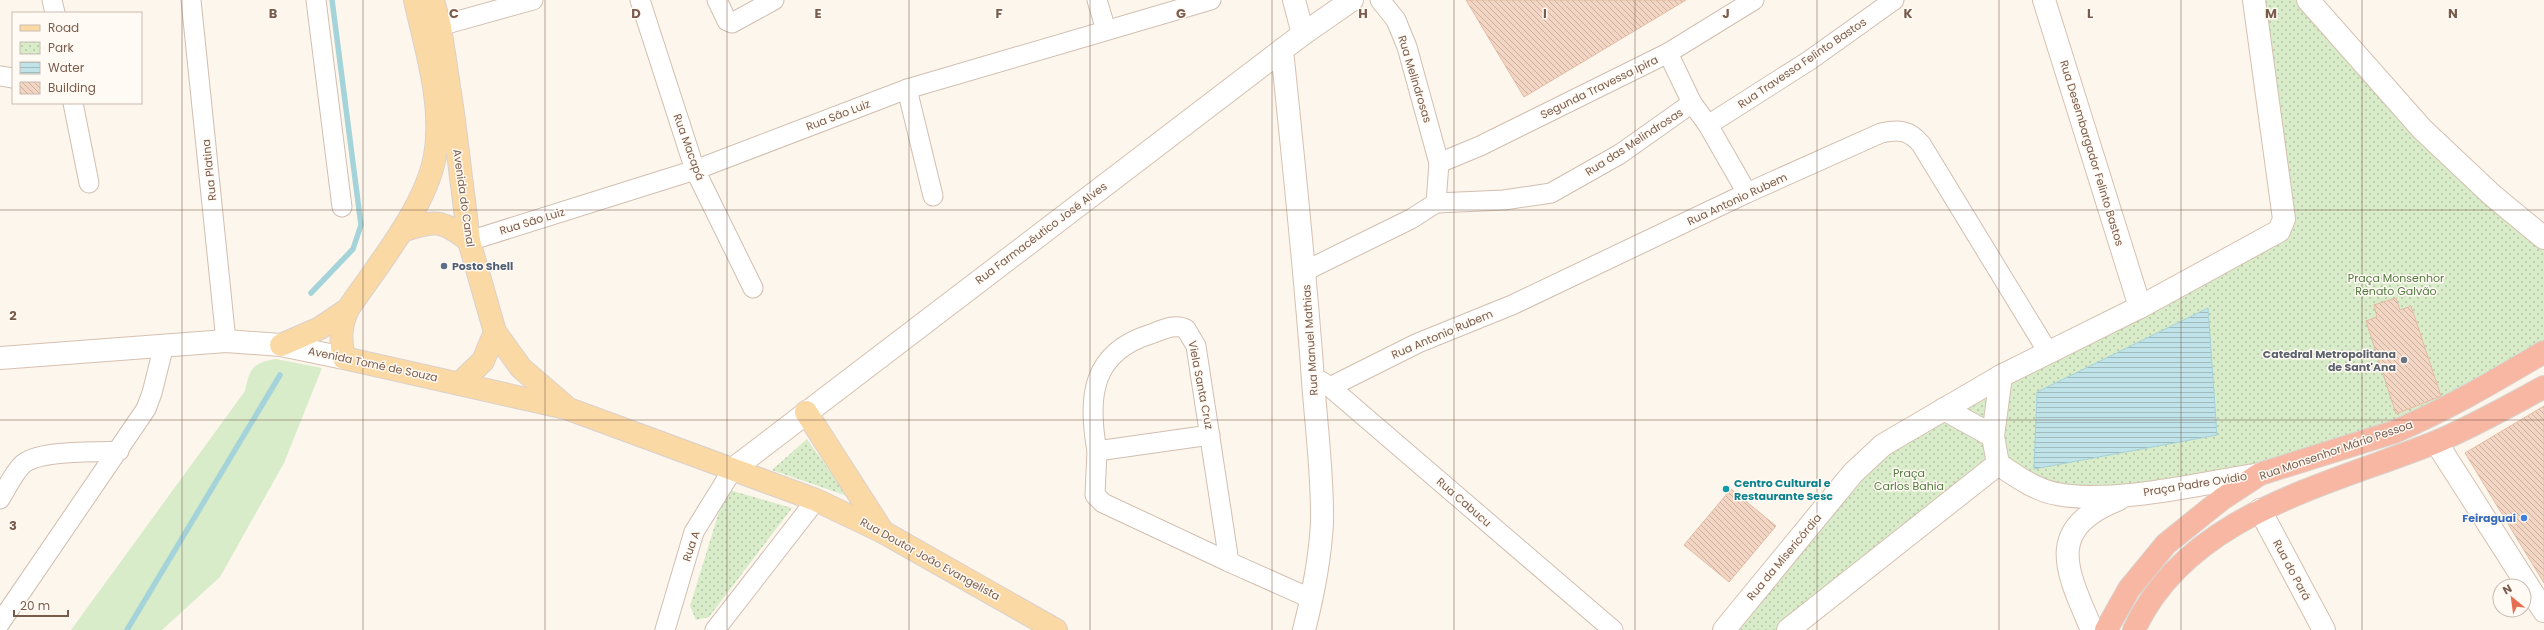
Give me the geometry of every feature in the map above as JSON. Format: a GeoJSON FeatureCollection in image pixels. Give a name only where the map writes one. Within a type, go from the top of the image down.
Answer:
{"type":"FeatureCollection","features":[{"type":"Feature","properties":{"kind":"highway","name":"Rua Monsenhor Mário Pessoa"},"geometry":{"type":"LineString","coordinates":[[2106,630],[2129,589],[2166,544],[2201,514],[2260,474],[2394,432],[2415,423],[2440,412],[2544,352]]}},
{"type":"Feature","properties":{"kind":"highway"},"geometry":{"type":"LineString","coordinates":[[2134,630],[2153,596],[2195,552],[2228,529],[2260,510],[2436,442],[2544,387]]}},
{"type":"Feature","properties":{"kind":"main road","name":"Avenida do Canal"},"geometry":{"type":"LineString","coordinates":[[415,0],[431,29],[469,241],[494,332]]}},
{"type":"Feature","properties":{"kind":"main road","name":"Avenida do Canal"},"geometry":{"type":"LineString","coordinates":[[344,358],[340,337],[342,323],[348,309],[402,231],[426,186],[435,157],[437,117],[431,29],[433,0]]}},
{"type":"Feature","properties":{"kind":"main road"},"geometry":{"type":"LineString","coordinates":[[402,231],[423,224],[435,222],[446,224],[469,241]]}},
{"type":"Feature","properties":{"kind":"main road"},"geometry":{"type":"LineString","coordinates":[[281,345],[320,328],[348,309]]}},
{"type":"Feature","properties":{"kind":"main road"},"geometry":{"type":"LineString","coordinates":[[460,383],[483,361],[494,332]]}},
{"type":"Feature","properties":{"kind":"main road"},"geometry":{"type":"LineString","coordinates":[[494,332],[521,368],[566,408]]}},
{"type":"Feature","properties":{"kind":"main road","name":"Avenida Tomé de Souza"},"geometry":{"type":"LineString","coordinates":[[344,358],[566,408],[733,469]]}},
{"type":"Feature","properties":{"kind":"main road"},"geometry":{"type":"LineString","coordinates":[[806,412],[883,532]]}},
{"type":"Feature","properties":{"kind":"main road","name":"Rua Doutor João Evangelista"},"geometry":{"type":"LineString","coordinates":[[733,469],[816,500],[883,532],[1056,630]]}},
{"type":"Feature","properties":{"kind":"street"},"geometry":{"type":"LineString","coordinates":[[52,0],[55,12]]}},
{"type":"Feature","properties":{"kind":"street","name":"Rua Platina"},"geometry":{"type":"LineString","coordinates":[[191,0],[226,340]]}},
{"type":"Feature","properties":{"kind":"street"},"geometry":{"type":"LineString","coordinates":[[316,0],[342,207]]}},
{"type":"Feature","properties":{"kind":"street"},"geometry":{"type":"LineString","coordinates":[[431,29],[533,0]]}},
{"type":"Feature","properties":{"kind":"street","name":"Rua Macapá"},"geometry":{"type":"LineString","coordinates":[[640,0],[695,170],[753,288]]}},
{"type":"Feature","properties":{"kind":"street"},"geometry":{"type":"LineString","coordinates":[[717,0],[729,23],[736,22],[774,0]]}},
{"type":"Feature","properties":{"kind":"street"},"geometry":{"type":"LineString","coordinates":[[1097,0],[1106,30]]}},
{"type":"Feature","properties":{"kind":"street","name":"Rua São Luiz"},"geometry":{"type":"LineString","coordinates":[[469,241],[695,170],[907,89],[1211,0]]}},
{"type":"Feature","properties":{"kind":"street"},"geometry":{"type":"LineString","coordinates":[[1294,0],[1302,34]]}},
{"type":"Feature","properties":{"kind":"street","name":"Rua Farmacêutico José Alves"},"geometry":{"type":"LineString","coordinates":[[733,469],[1302,34],[1352,0]]}},
{"type":"Feature","properties":{"kind":"street","name":"Rua Melindrosas"},"geometry":{"type":"LineString","coordinates":[[1380,0],[1396,20],[1407,47],[1439,163]]}},
{"type":"Feature","properties":{"kind":"street","name":"Segunda Travessa Ipira"},"geometry":{"type":"LineString","coordinates":[[1439,163],[1480,146],[1668,53],[1754,0]]}},
{"type":"Feature","properties":{"kind":"street","name":"Rua Travessa Felinto Bastos"},"geometry":{"type":"LineString","coordinates":[[1708,125],[1804,65],[1894,0]]}},
{"type":"Feature","properties":{"kind":"street","name":"Rua Desembargador Felinto Bastos"},"geometry":{"type":"LineString","coordinates":[[2044,0],[2140,307]]}},
{"type":"Feature","properties":{"kind":"street"},"geometry":{"type":"LineString","coordinates":[[2129,495],[2084,497],[2057,494],[2024,481],[1998,464],[1993,436],[2001,376],[2140,307],[2266,239],[2277,232],[2282,225],[2284,219],[2254,0]]}},
{"type":"Feature","properties":{"kind":"street"},"geometry":{"type":"LineString","coordinates":[[2308,0],[2422,129],[2492,195],[2544,238]]}},
{"type":"Feature","properties":{"kind":"street","name":"Rua Manuel Mathias"},"geometry":{"type":"LineString","coordinates":[[1282,50],[1305,271],[1321,382],[1322,523],[1312,599],[1304,630]]}},
{"type":"Feature","properties":{"kind":"street"},"geometry":{"type":"LineString","coordinates":[[1668,53],[1692,103],[1708,125],[1747,193]]}},
{"type":"Feature","properties":{"kind":"street"},"geometry":{"type":"LineString","coordinates":[[0,76],[12,78]]}},
{"type":"Feature","properties":{"kind":"street"},"geometry":{"type":"LineString","coordinates":[[907,89],[933,196]]}},
{"type":"Feature","properties":{"kind":"street","name":"Rua das Melindrosas"},"geometry":{"type":"LineString","coordinates":[[1436,203],[1504,200],[1551,193],[1620,154],[1692,103]]}},
{"type":"Feature","properties":{"kind":"street"},"geometry":{"type":"LineString","coordinates":[[73,104],[89,183]]}},
{"type":"Feature","properties":{"kind":"street","name":"Rua Antonio Rubem"},"geometry":{"type":"LineString","coordinates":[[1321,382],[1512,305],[1747,193],[1881,133],[1896,130],[1913,135],[1921,144],[2048,352]]}},
{"type":"Feature","properties":{"kind":"street"},"geometry":{"type":"LineString","coordinates":[[1305,271],[1411,219],[1436,203],[1439,163]]}},
{"type":"Feature","properties":{"kind":"street","name":"Viela Santa Cruz"},"geometry":{"type":"LineString","coordinates":[[1229,562],[1196,346],[1189,331],[1178,326],[1128,343],[1104,364],[1097,378],[1092,410],[1096,451],[1095,495],[1100,501],[1229,562],[1312,599]]}},
{"type":"Feature","properties":{"kind":"street","name":"Avenida Tomé de Souza"},"geometry":{"type":"LineString","coordinates":[[0,358],[226,340],[281,345],[344,358]]}},
{"type":"Feature","properties":{"kind":"street"},"geometry":{"type":"LineString","coordinates":[[0,623],[119,451],[150,401],[164,345]]}},
{"type":"Feature","properties":{"kind":"street","name":"Rua da Misericórdia"},"geometry":{"type":"LineString","coordinates":[[1724,630],[1853,473],[1883,445],[2001,376]]}},
{"type":"Feature","properties":{"kind":"street","name":"Rua Cabucu"},"geometry":{"type":"LineString","coordinates":[[1321,382],[1613,630]]}},
{"type":"Feature","properties":{"kind":"street"},"geometry":{"type":"LineString","coordinates":[[1944,409],[1993,436]]}},
{"type":"Feature","properties":{"kind":"street","name":"Viela Santa Cruz"},"geometry":{"type":"LineString","coordinates":[[1096,451],[1210,435]]}},
{"type":"Feature","properties":{"kind":"street"},"geometry":{"type":"LineString","coordinates":[[2436,442],[2544,611]]}},
{"type":"Feature","properties":{"kind":"street"},"geometry":{"type":"LineString","coordinates":[[0,499],[21,466],[32,459],[49,455],[119,451]]}},
{"type":"Feature","properties":{"kind":"street"},"geometry":{"type":"LineString","coordinates":[[1788,630],[1998,464]]}},
{"type":"Feature","properties":{"kind":"street","name":"Rua A"},"geometry":{"type":"LineString","coordinates":[[665,630],[694,532],[733,469]]}},
{"type":"Feature","properties":{"kind":"street","name":"Praça Padre Ovidio"},"geometry":{"type":"LineString","coordinates":[[2129,495],[2260,474]]}},
{"type":"Feature","properties":{"kind":"street"},"geometry":{"type":"LineString","coordinates":[[2092,630],[2073,585],[2067,560],[2069,545],[2074,529],[2085,516],[2101,506],[2129,495]]}},
{"type":"Feature","properties":{"kind":"street"},"geometry":{"type":"LineString","coordinates":[[715,630],[816,500]]}},
{"type":"Feature","properties":{"kind":"street","name":"Rua do Pará"},"geometry":{"type":"LineString","coordinates":[[2260,510],[2324,630]]}},
{"type":"Feature","properties":{"kind":"green space","name":"Praça Monsenhor Renato Galvão"},"geometry":{"type":"Polygon","coordinates":[[[2255,0],[2306,0],[2544,247],[2544,343],[2437,406],[2261,469],[2084,492],[1998,464],[1788,630],[1724,630],[1853,473],[2006,380],[2278,232],[2255,0]]]}},
{"type":"Feature","properties":{"kind":"green space"},"geometry":{"type":"Polygon","coordinates":[[[276,359],[322,368],[284,463],[220,577],[162,630],[71,630],[245,391],[253,368],[262,362],[276,359]]]}},
{"type":"Feature","properties":{"kind":"green space"},"geometry":{"type":"Polygon","coordinates":[[[807,439],[847,496],[772,470],[807,439]]]}},
{"type":"Feature","properties":{"kind":"green space"},"geometry":{"type":"Polygon","coordinates":[[[726,489],[792,508],[709,617],[696,620],[690,606],[726,489]]]}},
{"type":"Feature","properties":{"kind":"water"},"geometry":{"type":"Polygon","coordinates":[[[2208,308],[2217,435],[2034,469],[2037,392],[2208,308]]]}},
{"type":"Feature","properties":{"kind":"building"},"geometry":{"type":"Polygon","coordinates":[[[1466,0],[1686,0],[1524,97],[1466,0]]]}},
{"type":"Feature","properties":{"kind":"building","name":"Catedral Metropolitana de Sant'Ana"},"geometry":{"type":"Polygon","coordinates":[[[2396,298],[2400,310],[2411,306],[2441,396],[2396,414],[2366,321],[2377,317],[2374,305],[2396,298]]]}},
{"type":"Feature","properties":{"kind":"building","name":"Feiraguai"},"geometry":{"type":"Polygon","coordinates":[[[2544,406],[2544,583],[2465,453],[2544,406]]]}},
{"type":"Feature","properties":{"kind":"building"},"geometry":{"type":"Polygon","coordinates":[[[1731,489],[1776,526],[1729,582],[1684,545],[1731,489]]]}},
{"type":"Feature","properties":{"kind":"waterway"},"geometry":{"type":"LineString","coordinates":[[311,293],[353,249],[361,225],[332,0]]}},
{"type":"Feature","properties":{"kind":"waterway"},"geometry":{"type":"LineString","coordinates":[[127,630],[280,375]]}},
{"type":"Feature","properties":{"kind":"place","name":"Posto Shell"},"geometry":{"type":"Point","coordinates":[444,266]}},
{"type":"Feature","properties":{"kind":"place","name":"Catedral Metropolitana de Sant'Ana"},"geometry":{"type":"Point","coordinates":[2404,360]}},
{"type":"Feature","properties":{"kind":"place","name":"Centro Cultural e Restaurante Sesc"},"geometry":{"type":"Point","coordinates":[1726,489]}},
{"type":"Feature","properties":{"kind":"place","name":"Feiraguai"},"geometry":{"type":"Point","coordinates":[2524,518]}},
{"type":"Feature","properties":{"kind":"park label","name":"Praça Carlos Bahia"},"geometry":{"type":"Point","coordinates":[1909,479]}}]}
